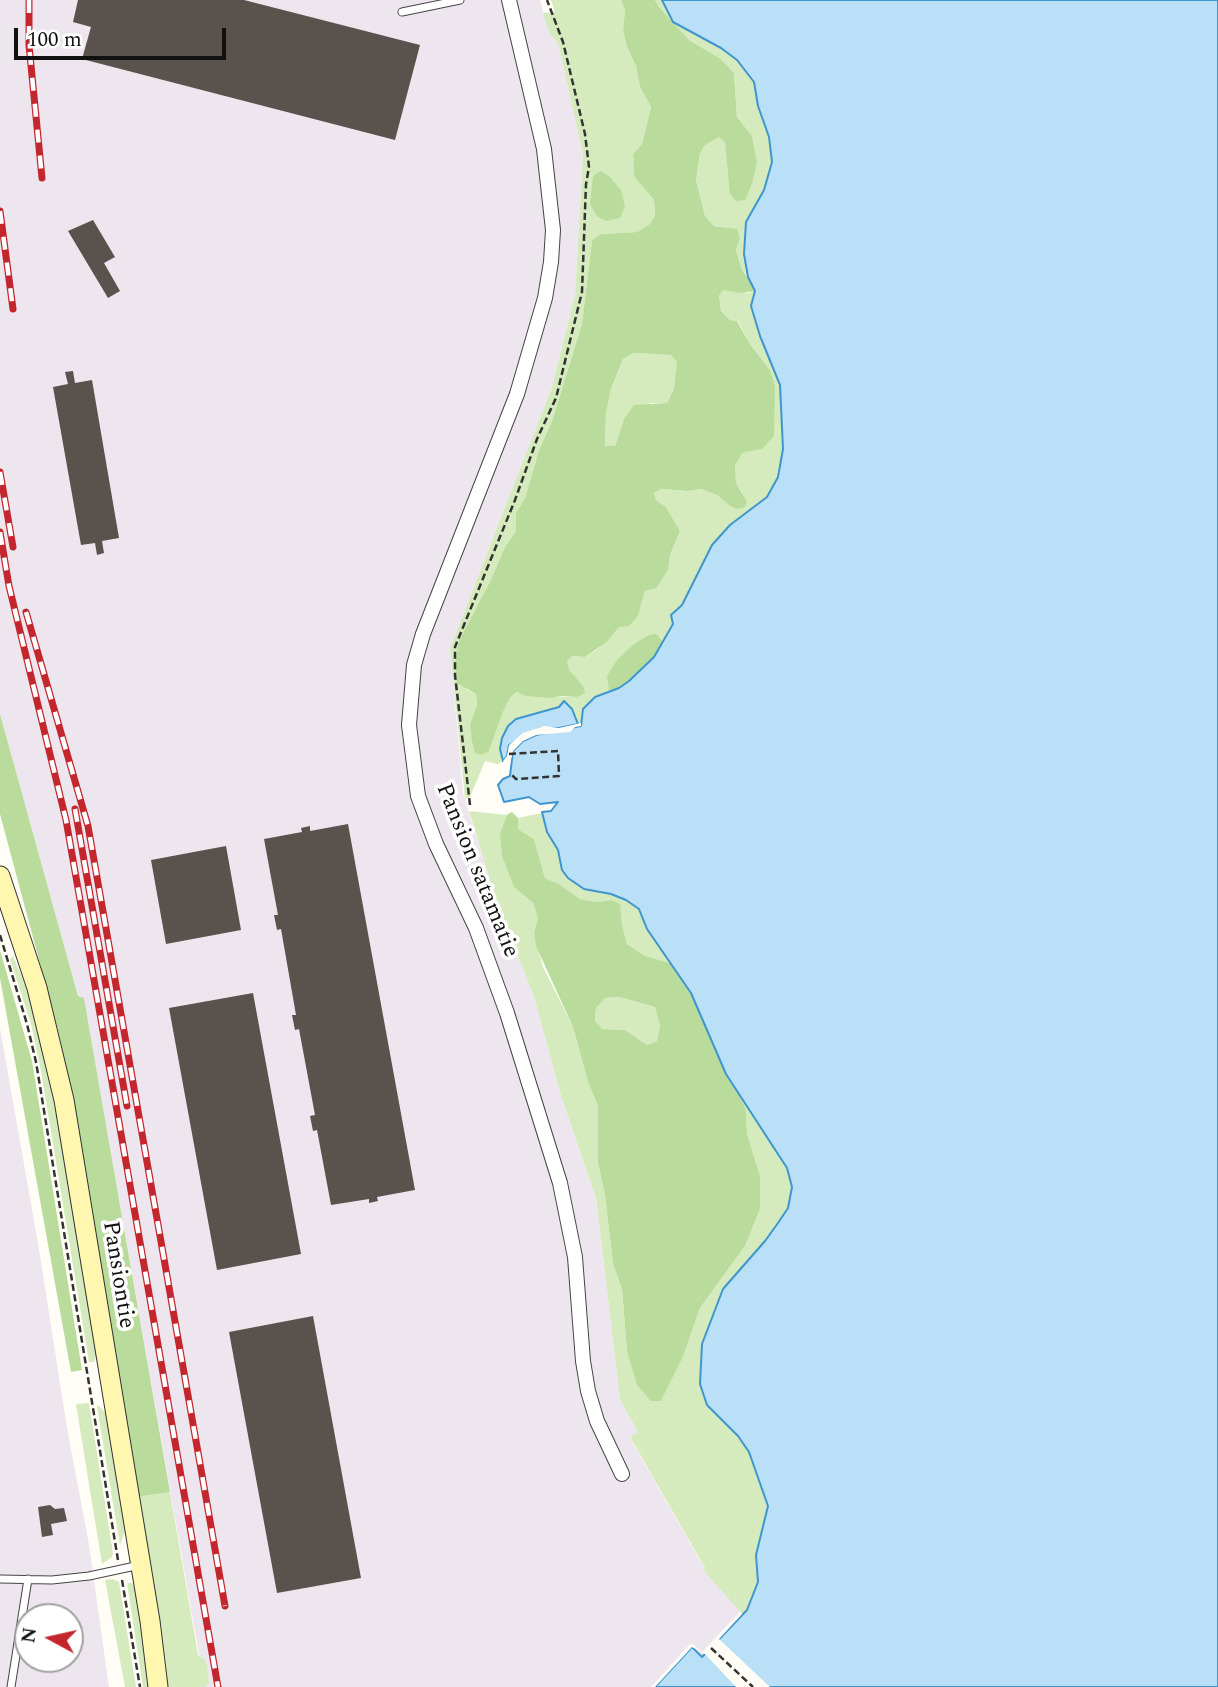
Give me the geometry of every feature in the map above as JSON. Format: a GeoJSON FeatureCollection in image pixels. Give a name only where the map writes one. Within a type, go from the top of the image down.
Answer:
{"type":"FeatureCollection","features":[{"type":"Feature","properties":{"kind":"street","name":"Pansion satamatie"},"geometry":{"type":"LineString","coordinates":[[509,0],[544,149],[552,230],[551,262],[545,298],[517,394],[423,634],[414,665],[409,725],[418,796],[436,844],[476,928],[507,1013],[559,1183],[575,1257],[588,1391],[597,1421],[622,1474]]}},
{"type":"Feature","properties":{"kind":"street","name":"Pansiontie"},"geometry":{"type":"LineString","coordinates":[[0,876],[37,988],[64,1100],[158,1687]]}},
{"type":"Feature","properties":{"kind":"lane"},"geometry":{"type":"LineString","coordinates":[[402,12],[460,0]]}},
{"type":"Feature","properties":{"kind":"lane"},"geometry":{"type":"LineString","coordinates":[[0,1578],[52,1580],[140,1565]]}},
{"type":"Feature","properties":{"kind":"lane"},"geometry":{"type":"LineString","coordinates":[[11,1687],[28,1579]]}},
{"type":"Feature","properties":{"kind":"path"},"geometry":{"type":"LineString","coordinates":[[470,805],[455,675],[455,647],[537,439],[556,398],[582,292],[589,167],[587,145],[563,42],[547,0]]}},
{"type":"Feature","properties":{"kind":"path"},"geometry":{"type":"LineString","coordinates":[[509,754],[558,751],[559,776],[516,779],[510,773]]}},
{"type":"Feature","properties":{"kind":"path"},"geometry":{"type":"LineString","coordinates":[[0,935],[36,1062],[140,1687]]}},
{"type":"Feature","properties":{"kind":"path"},"geometry":{"type":"LineString","coordinates":[[711,1648],[753,1687]]}},
{"type":"Feature","properties":{"kind":"shaded area"},"geometry":{"type":"Polygon","coordinates":[[[0,0],[540,0],[549,33],[558,42],[583,154],[575,295],[552,387],[450,648],[463,793],[495,897],[534,997],[561,1096],[596,1198],[620,1400],[638,1432],[630,1438],[704,1571],[742,1614],[702,1657],[691,1648],[655,1687],[205,1687],[209,1682],[205,1659],[199,1655],[84,998],[78,996],[0,714],[0,0]]]}},
{"type":"Feature","properties":{"kind":"shaded area"},"geometry":{"type":"Polygon","coordinates":[[[0,1028],[89,1545],[109,1687],[0,1687],[0,1028]]]}},
{"type":"Feature","properties":{"kind":"green space"},"geometry":{"type":"Polygon","coordinates":[[[551,0],[621,0],[625,10],[623,30],[627,47],[636,66],[640,87],[651,107],[642,144],[633,154],[634,175],[654,200],[655,215],[650,224],[637,232],[601,234],[592,240],[582,324],[552,421],[539,450],[525,498],[516,513],[516,531],[505,547],[489,584],[466,689],[476,694],[477,705],[470,724],[489,751],[503,712],[510,698],[518,692],[525,696],[577,697],[584,687],[568,670],[566,661],[572,656],[585,657],[595,651],[607,642],[619,627],[638,616],[645,591],[668,570],[670,555],[680,531],[666,507],[656,500],[654,493],[661,489],[701,489],[717,495],[730,506],[742,492],[736,484],[735,466],[742,453],[762,449],[770,370],[750,344],[738,321],[730,320],[721,311],[719,296],[723,290],[751,293],[748,277],[741,267],[736,250],[740,239],[728,228],[714,226],[705,216],[696,180],[704,146],[719,137],[757,162],[752,136],[737,117],[734,73],[721,59],[689,40],[655,0],[681,0],[790,91],[814,417],[706,619],[581,724],[578,724],[564,701],[559,707],[531,714],[501,759],[503,761],[498,764],[485,761],[470,797],[465,799],[450,648],[552,387],[575,295],[583,154],[558,43],[549,33],[543,13],[555,12],[551,0]]]}},
{"type":"Feature","properties":{"kind":"green space"},"geometry":{"type":"Polygon","coordinates":[[[621,0],[655,0],[689,40],[721,59],[734,73],[737,117],[752,136],[757,162],[752,184],[745,200],[736,201],[730,194],[725,142],[719,137],[704,146],[696,180],[705,216],[714,226],[737,229],[740,239],[736,250],[741,267],[755,291],[741,293],[723,290],[719,296],[721,311],[730,320],[737,321],[770,370],[775,386],[774,436],[762,449],[742,453],[735,466],[736,483],[747,502],[745,507],[738,509],[730,506],[717,495],[701,489],[661,489],[654,493],[656,500],[666,507],[680,531],[670,555],[668,570],[656,588],[645,591],[638,616],[629,626],[619,627],[607,642],[585,657],[572,656],[567,661],[569,670],[584,687],[585,693],[577,697],[550,698],[525,696],[517,692],[510,698],[489,751],[482,755],[475,753],[470,724],[477,705],[476,694],[457,683],[455,663],[459,641],[505,547],[516,531],[516,513],[525,498],[539,450],[552,421],[582,324],[592,240],[601,234],[637,232],[650,224],[655,215],[654,200],[634,176],[633,154],[642,144],[651,107],[640,87],[636,66],[627,47],[623,30],[625,10],[621,0]],[[633,353],[623,359],[611,389],[606,413],[605,446],[615,446],[624,419],[634,405],[667,403],[674,388],[677,362],[671,355],[633,353]]]}},
{"type":"Feature","properties":{"kind":"green space"},"geometry":{"type":"Polygon","coordinates":[[[601,171],[621,190],[625,206],[620,218],[606,221],[597,216],[590,204],[593,176],[601,171]]]}},
{"type":"Feature","properties":{"kind":"green space"},"geometry":{"type":"Polygon","coordinates":[[[632,353],[671,355],[678,362],[674,388],[667,403],[651,403],[624,419],[615,446],[605,446],[606,413],[611,389],[623,359],[632,353]]]}},
{"type":"Feature","properties":{"kind":"green space"},"geometry":{"type":"Polygon","coordinates":[[[656,634],[664,643],[654,657],[630,681],[619,688],[609,690],[607,676],[617,660],[634,644],[656,634]]]}},
{"type":"Feature","properties":{"kind":"green space"},"geometry":{"type":"Polygon","coordinates":[[[0,714],[78,996],[84,998],[170,1492],[137,1497],[61,1042],[0,814],[0,714]]]}},
{"type":"Feature","properties":{"kind":"green space"},"geometry":{"type":"Polygon","coordinates":[[[469,811],[507,815],[500,833],[514,887],[533,903],[538,918],[534,932],[543,967],[573,1027],[588,1082],[598,1106],[598,1163],[605,1195],[613,1264],[622,1289],[627,1351],[661,1401],[683,1357],[700,1308],[745,1246],[760,1176],[747,1134],[746,1110],[670,963],[645,956],[627,944],[619,904],[612,900],[597,902],[580,899],[545,878],[534,839],[518,829],[518,818],[551,811],[614,857],[806,1155],[794,1504],[747,1610],[742,1614],[703,1570],[705,1568],[630,1437],[638,1432],[620,1400],[596,1198],[561,1096],[534,997],[495,897],[469,811]]]}},
{"type":"Feature","properties":{"kind":"green space"},"geometry":{"type":"Polygon","coordinates":[[[512,812],[518,818],[518,829],[534,839],[545,878],[580,899],[597,902],[612,900],[620,904],[627,944],[645,956],[670,963],[691,993],[726,1074],[746,1110],[747,1134],[760,1176],[760,1208],[745,1246],[700,1308],[683,1357],[661,1401],[651,1401],[637,1385],[627,1351],[622,1289],[613,1264],[605,1195],[598,1163],[598,1106],[588,1082],[573,1027],[536,946],[534,932],[538,918],[533,903],[514,887],[502,856],[500,833],[507,815],[512,812]],[[619,997],[605,998],[596,1008],[595,1021],[602,1029],[625,1030],[647,1045],[657,1041],[660,1026],[655,1007],[619,997]]]}},
{"type":"Feature","properties":{"kind":"green space"},"geometry":{"type":"Polygon","coordinates":[[[0,950],[32,1061],[82,1370],[71,1372],[0,978],[0,950]]]}},
{"type":"Feature","properties":{"kind":"green space"},"geometry":{"type":"Polygon","coordinates":[[[13,956],[30,996],[56,1112],[97,1353],[94,1362],[89,1362],[41,1071],[31,1024],[10,959],[13,956]]]}},
{"type":"Feature","properties":{"kind":"green space"},"geometry":{"type":"Polygon","coordinates":[[[619,997],[655,1007],[660,1026],[657,1041],[647,1045],[625,1030],[601,1029],[595,1021],[596,1008],[605,998],[619,997]]]}},
{"type":"Feature","properties":{"kind":"green space"},"geometry":{"type":"Polygon","coordinates":[[[89,1403],[113,1553],[112,1557],[102,1564],[76,1404],[89,1403]]]}},
{"type":"Feature","properties":{"kind":"green space"},"geometry":{"type":"Polygon","coordinates":[[[98,1405],[108,1416],[126,1528],[120,1545],[97,1407],[98,1405]]]}},
{"type":"Feature","properties":{"kind":"green space"},"geometry":{"type":"Polygon","coordinates":[[[170,1492],[198,1655],[205,1659],[207,1666],[209,1683],[205,1687],[166,1687],[137,1497],[170,1492]]]}},
{"type":"Feature","properties":{"kind":"green space"},"geometry":{"type":"Polygon","coordinates":[[[113,1579],[119,1582],[136,1687],[125,1687],[105,1580],[113,1579]]]}},
{"type":"Feature","properties":{"kind":"green space"},"geometry":{"type":"Polygon","coordinates":[[[127,1583],[132,1583],[136,1589],[150,1687],[143,1687],[127,1583]]]}},
{"type":"Feature","properties":{"kind":"water"},"geometry":{"type":"Polygon","coordinates":[[[662,0],[1218,0],[1218,1687],[655,1687],[692,1647],[702,1657],[747,1610],[758,1582],[756,1555],[768,1506],[749,1452],[738,1436],[707,1405],[700,1384],[702,1344],[723,1289],[778,1223],[788,1208],[792,1187],[787,1168],[726,1074],[691,993],[647,929],[639,909],[611,894],[584,889],[568,878],[562,870],[558,850],[547,832],[542,812],[551,811],[558,802],[540,804],[529,797],[504,802],[498,785],[510,776],[513,751],[523,741],[536,735],[581,726],[583,709],[595,697],[619,688],[654,657],[673,624],[671,615],[682,605],[712,545],[730,525],[767,497],[778,477],[783,449],[780,385],[751,306],[755,291],[748,277],[744,254],[746,222],[764,190],[772,162],[769,137],[758,106],[754,82],[737,60],[721,48],[673,22],[662,0]]]}},
{"type":"Feature","properties":{"kind":"water"},"geometry":{"type":"Polygon","coordinates":[[[564,701],[572,709],[578,724],[541,728],[529,733],[509,745],[503,761],[500,749],[508,726],[516,719],[559,707],[564,701]]]}},
{"type":"Feature","properties":{"kind":"pier"},"geometry":{"type":"Polygon","coordinates":[[[581,723],[581,726],[570,732],[536,735],[523,741],[513,751],[510,764],[503,761],[509,745],[523,733],[544,726],[559,728],[581,723]]]}},
{"type":"Feature","properties":{"kind":"pier"},"geometry":{"type":"Polygon","coordinates":[[[740,1612],[742,1614],[719,1639],[770,1687],[736,1687],[705,1654],[692,1647],[655,1687],[651,1687],[689,1645],[693,1644],[702,1652],[740,1612]]]}},
{"type":"Feature","properties":{"kind":"building"},"geometry":{"type":"Polygon","coordinates":[[[78,0],[244,0],[420,45],[395,140],[82,59],[91,27],[73,22],[78,0]]]}},
{"type":"Feature","properties":{"kind":"building"},"geometry":{"type":"Polygon","coordinates":[[[93,220],[115,257],[104,263],[120,291],[108,298],[68,231],[93,220]]]}},
{"type":"Feature","properties":{"kind":"building"},"geometry":{"type":"Polygon","coordinates":[[[73,371],[75,383],[92,380],[119,538],[102,541],[104,553],[97,555],[95,543],[81,545],[53,387],[68,384],[65,372],[73,371]]]}},
{"type":"Feature","properties":{"kind":"building"},"geometry":{"type":"Polygon","coordinates":[[[348,824],[415,1190],[377,1197],[378,1201],[369,1203],[369,1199],[331,1205],[317,1130],[313,1131],[310,1116],[315,1115],[299,1029],[295,1030],[292,1015],[296,1015],[281,929],[277,930],[274,915],[278,915],[264,839],[302,832],[301,828],[310,826],[310,831],[348,824]]]}},
{"type":"Feature","properties":{"kind":"building"},"geometry":{"type":"Polygon","coordinates":[[[226,846],[241,930],[166,944],[151,860],[226,846]]]}},
{"type":"Feature","properties":{"kind":"building"},"geometry":{"type":"Polygon","coordinates":[[[253,993],[301,1254],[217,1270],[169,1008],[253,993]]]}},
{"type":"Feature","properties":{"kind":"building"},"geometry":{"type":"Polygon","coordinates":[[[313,1316],[361,1578],[277,1593],[229,1332],[313,1316]]]}},
{"type":"Feature","properties":{"kind":"building"},"geometry":{"type":"Polygon","coordinates":[[[50,1505],[55,1509],[64,1508],[67,1521],[51,1524],[53,1535],[42,1537],[38,1507],[50,1505]]]}},
{"type":"Feature","properties":{"kind":"railway"},"geometry":{"type":"LineString","coordinates":[[29,0],[29,45],[42,178]]}},
{"type":"Feature","properties":{"kind":"railway"},"geometry":{"type":"LineString","coordinates":[[0,211],[13,309]]}},
{"type":"Feature","properties":{"kind":"railway"},"geometry":{"type":"LineString","coordinates":[[0,472],[13,547]]}},
{"type":"Feature","properties":{"kind":"railway"},"geometry":{"type":"LineString","coordinates":[[0,532],[9,586],[66,820],[218,1687]]}},
{"type":"Feature","properties":{"kind":"railway"},"geometry":{"type":"LineString","coordinates":[[26,612],[88,826],[225,1606]]}},
{"type":"Feature","properties":{"kind":"railway"},"geometry":{"type":"LineString","coordinates":[[75,809],[127,1106]]}}]}
